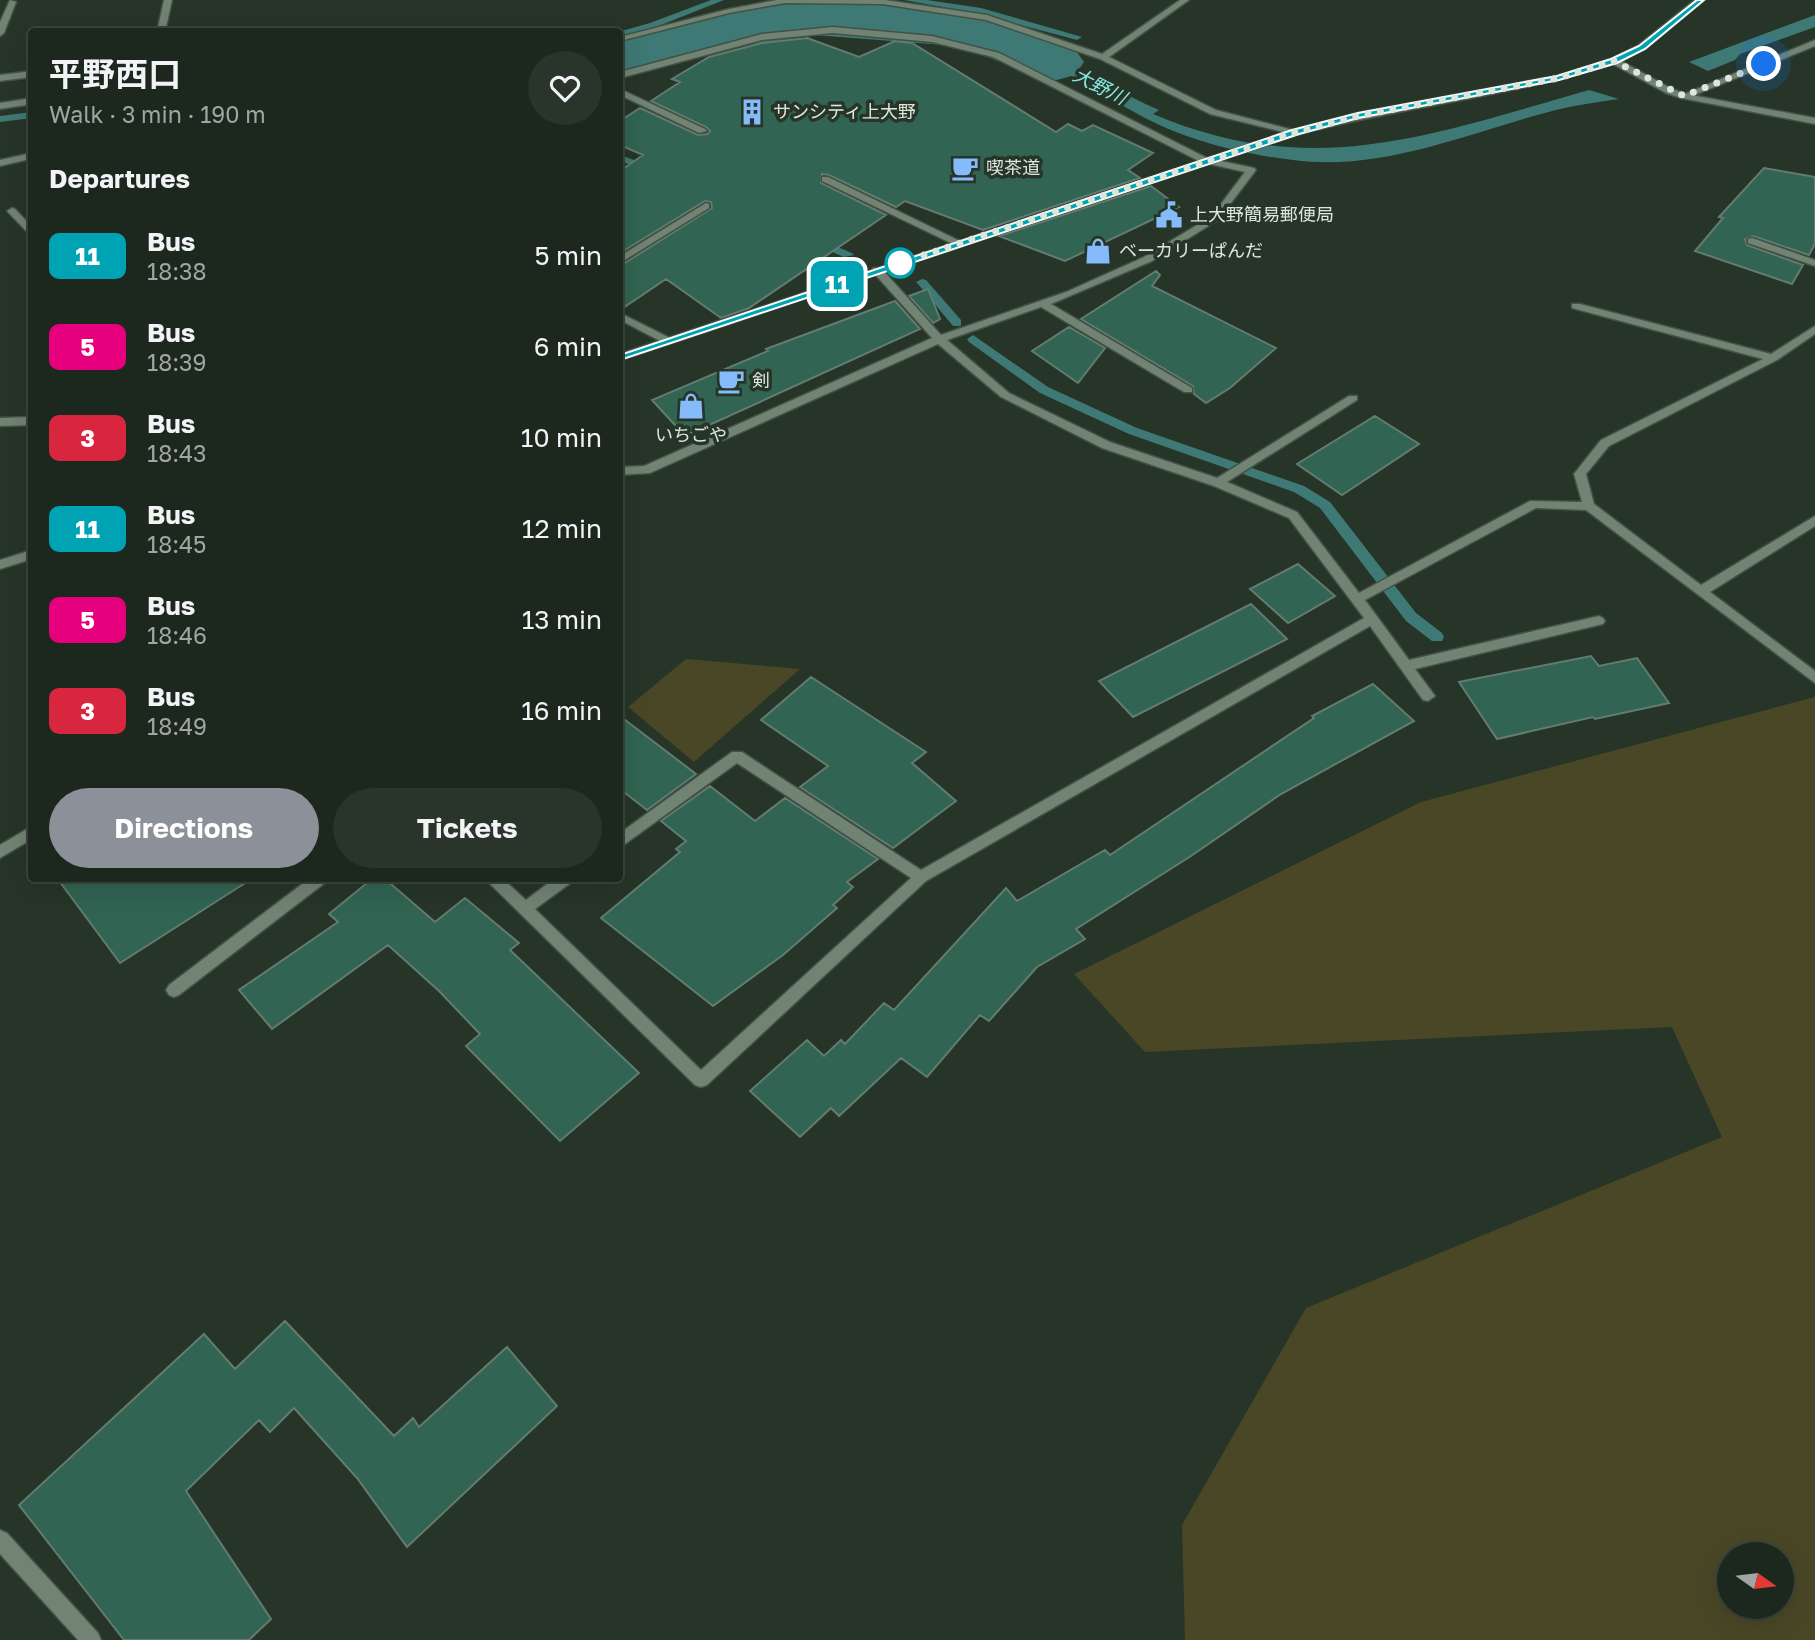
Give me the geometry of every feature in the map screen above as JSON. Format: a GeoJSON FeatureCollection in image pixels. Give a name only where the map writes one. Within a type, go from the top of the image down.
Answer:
{"type":"FeatureCollection","features":[{"type":"Feature","properties":{"kind":"street"},"geometry":{"type":"LineString","coordinates":[[162,28],[167,0]]}},
{"type":"Feature","properties":{"kind":"street"},"geometry":{"type":"LineString","coordinates":[[1103,57],[1185,0]]}},
{"type":"Feature","properties":{"kind":"street"},"geometry":{"type":"LineString","coordinates":[[623,356],[1204,160],[1296,132],[1358,116],[1559,78],[1614,61],[1642,47],[1700,0]]}},
{"type":"Feature","properties":{"kind":"street"},"geometry":{"type":"LineString","coordinates":[[623,38],[729,11],[784,1],[882,2],[987,18],[1103,57],[1213,112],[1296,132]]}},
{"type":"Feature","properties":{"kind":"street"},"geometry":{"type":"LineString","coordinates":[[0,33],[12,2]]}},
{"type":"Feature","properties":{"kind":"street"},"geometry":{"type":"LineString","coordinates":[[623,74],[762,37],[832,30],[932,39],[996,55],[1204,160],[1251,170],[1215,218],[1148,258],[1042,304],[939,339],[646,470],[623,471]]}},
{"type":"Feature","properties":{"kind":"street"},"geometry":{"type":"LineString","coordinates":[[1684,96],[1815,43]]}},
{"type":"Feature","properties":{"kind":"street"},"geometry":{"type":"LineString","coordinates":[[1614,61],[1684,96],[1815,121]]}},
{"type":"Feature","properties":{"kind":"street"},"geometry":{"type":"LineString","coordinates":[[0,78],[28,74]]}},
{"type":"Feature","properties":{"kind":"street"},"geometry":{"type":"LineString","coordinates":[[623,93],[702,131]]}},
{"type":"Feature","properties":{"kind":"street"},"geometry":{"type":"LineString","coordinates":[[0,106],[28,102]]}},
{"type":"Feature","properties":{"kind":"street"},"geometry":{"type":"LineString","coordinates":[[0,163],[27,158]]}},
{"type":"Feature","properties":{"kind":"street"},"geometry":{"type":"LineString","coordinates":[[825,179],[961,244]]}},
{"type":"Feature","properties":{"kind":"street"},"geometry":{"type":"LineString","coordinates":[[623,258],[706,206]]}},
{"type":"Feature","properties":{"kind":"street"},"geometry":{"type":"LineString","coordinates":[[12,211],[28,229]]}},
{"type":"Feature","properties":{"kind":"street"},"geometry":{"type":"LineString","coordinates":[[1752,241],[1815,263]]}},
{"type":"Feature","properties":{"kind":"street"},"geometry":{"type":"LineString","coordinates":[[877,270],[939,339],[1005,395],[1106,444],[1218,483],[1293,514],[1428,696]]}},
{"type":"Feature","properties":{"kind":"street"},"geometry":{"type":"LineString","coordinates":[[1042,304],[1188,390]]}},
{"type":"Feature","properties":{"kind":"street"},"geometry":{"type":"LineString","coordinates":[[1576,306],[1773,358]]}},
{"type":"Feature","properties":{"kind":"street"},"geometry":{"type":"LineString","coordinates":[[623,318],[668,341]]}},
{"type":"Feature","properties":{"kind":"street"},"geometry":{"type":"LineString","coordinates":[[1589,506],[1580,474],[1605,443],[1773,358],[1815,329]]}},
{"type":"Feature","properties":{"kind":"street"},"geometry":{"type":"LineString","coordinates":[[1218,483],[1353,398]]}},
{"type":"Feature","properties":{"kind":"street"},"geometry":{"type":"LineString","coordinates":[[0,422],[28,421]]}},
{"type":"Feature","properties":{"kind":"street"},"geometry":{"type":"LineString","coordinates":[[1357,599],[1534,504],[1589,506],[1703,590],[1815,678]]}},
{"type":"Feature","properties":{"kind":"street"},"geometry":{"type":"LineString","coordinates":[[1703,590],[1815,520]]}},
{"type":"Feature","properties":{"kind":"street"},"geometry":{"type":"LineString","coordinates":[[0,565],[28,555]]}},
{"type":"Feature","properties":{"kind":"street"},"geometry":{"type":"LineString","coordinates":[[496,882],[701,1080],[921,877],[1373,619]]}},
{"type":"Feature","properties":{"kind":"street"},"geometry":{"type":"LineString","coordinates":[[1406,666],[1599,621]]}},
{"type":"Feature","properties":{"kind":"street"},"geometry":{"type":"LineString","coordinates":[[623,838],[737,756],[921,877]]}},
{"type":"Feature","properties":{"kind":"street"},"geometry":{"type":"LineString","coordinates":[[0,852],[28,834]]}},
{"type":"Feature","properties":{"kind":"street"},"geometry":{"type":"LineString","coordinates":[[174,990],[316,882]]}},
{"type":"Feature","properties":{"kind":"street"},"geometry":{"type":"LineString","coordinates":[[525,908],[561,882]]}},
{"type":"Feature","properties":{"kind":"street"},"geometry":{"type":"LineString","coordinates":[[0,1540],[90,1640]]}},
{"type":"Feature","properties":{"kind":"shaded area"},"geometry":{"type":"Polygon","coordinates":[[[686,659],[800,669],[694,762],[628,707],[686,659]]]}},
{"type":"Feature","properties":{"kind":"shaded area"},"geometry":{"type":"Polygon","coordinates":[[[1815,697],[1815,1640],[1185,1640],[1182,1525],[1306,1308],[1722,1137],[1672,1027],[1145,1052],[1074,974],[1421,802],[1815,697]]]}},
{"type":"Feature","properties":{"kind":"water"},"geometry":{"type":"Polygon","coordinates":[[[835,13],[917,20],[996,37],[1049,55],[1077,68],[1159,110],[1153,114],[1211,134],[1266,145],[1320,148],[1372,144],[1477,122],[1589,90],[1619,99],[1556,110],[1426,148],[1360,160],[1327,162],[1253,154],[1192,138],[1154,122],[1048,64],[1014,49],[977,37],[898,22],[818,20],[779,23],[742,29],[623,63],[623,54],[700,33],[807,15],[835,13]]]}},
{"type":"Feature","properties":{"kind":"water"},"geometry":{"type":"Polygon","coordinates":[[[1815,15],[1815,27],[1740,54],[1735,60],[1708,71],[1689,62],[1815,15]]]}},
{"type":"Feature","properties":{"kind":"building"},"geometry":{"type":"Polygon","coordinates":[[[807,38],[859,57],[895,41],[912,43],[1056,132],[1068,124],[1082,131],[1093,125],[1153,153],[1128,170],[1140,178],[983,230],[905,201],[896,207],[822,174],[821,183],[886,215],[749,308],[721,318],[666,279],[623,308],[623,264],[712,208],[711,202],[705,201],[623,251],[623,169],[643,155],[623,146],[623,119],[640,108],[698,135],[708,134],[710,131],[706,127],[651,101],[680,82],[672,79],[709,57],[762,43],[807,38]]]}},
{"type":"Feature","properties":{"kind":"building"},"geometry":{"type":"Polygon","coordinates":[[[1764,168],[1815,177],[1815,244],[1809,255],[1753,236],[1745,239],[1747,245],[1803,265],[1792,284],[1695,251],[1723,218],[1719,217],[1764,168]]]}},
{"type":"Feature","properties":{"kind":"building"},"geometry":{"type":"Polygon","coordinates":[[[1151,186],[1179,207],[1065,261],[999,236],[1151,186]]]}},
{"type":"Feature","properties":{"kind":"building"},"geometry":{"type":"Polygon","coordinates":[[[1156,271],[1160,275],[1152,286],[1276,348],[1230,388],[1206,403],[1194,394],[1193,386],[1081,319],[1156,271]]]}},
{"type":"Feature","properties":{"kind":"building"},"geometry":{"type":"Polygon","coordinates":[[[928,289],[940,319],[933,323],[909,296],[928,289]]]}},
{"type":"Feature","properties":{"kind":"building"},"geometry":{"type":"Polygon","coordinates":[[[895,301],[920,329],[685,436],[652,400],[768,351],[766,349],[895,301]]]}},
{"type":"Feature","properties":{"kind":"building"},"geometry":{"type":"Polygon","coordinates":[[[1069,327],[1105,348],[1078,383],[1032,351],[1069,327]]]}},
{"type":"Feature","properties":{"kind":"building"},"geometry":{"type":"Polygon","coordinates":[[[1375,416],[1419,444],[1342,495],[1297,464],[1375,416]]]}},
{"type":"Feature","properties":{"kind":"building"},"geometry":{"type":"Polygon","coordinates":[[[1298,564],[1335,596],[1288,623],[1250,589],[1298,564]]]}},
{"type":"Feature","properties":{"kind":"building"},"geometry":{"type":"Polygon","coordinates":[[[1251,604],[1287,639],[1133,717],[1099,681],[1251,604]]]}},
{"type":"Feature","properties":{"kind":"building"},"geometry":{"type":"Polygon","coordinates":[[[1591,656],[1599,666],[1637,658],[1669,703],[1497,739],[1459,682],[1591,656]]]}},
{"type":"Feature","properties":{"kind":"building"},"geometry":{"type":"Polygon","coordinates":[[[811,677],[926,752],[912,763],[956,801],[893,848],[800,787],[828,766],[761,720],[811,677]]]}},
{"type":"Feature","properties":{"kind":"building"},"geometry":{"type":"Polygon","coordinates":[[[1373,684],[1414,721],[1281,794],[1191,856],[1076,929],[1085,939],[1037,967],[989,1021],[980,1015],[927,1077],[901,1058],[839,1116],[831,1108],[800,1137],[750,1091],[807,1040],[824,1056],[841,1040],[845,1044],[884,1003],[894,1010],[1006,888],[1017,901],[1105,850],[1110,855],[1314,718],[1312,716],[1373,684]]]}},
{"type":"Feature","properties":{"kind":"building"},"geometry":{"type":"Polygon","coordinates":[[[623,718],[696,774],[647,810],[623,791],[623,718]]]}},
{"type":"Feature","properties":{"kind":"building"},"geometry":{"type":"Polygon","coordinates":[[[710,786],[755,821],[785,798],[878,859],[847,882],[853,887],[833,905],[837,908],[783,955],[713,1006],[601,918],[680,852],[676,849],[686,841],[661,821],[710,786]]]}},
{"type":"Feature","properties":{"kind":"building"},"geometry":{"type":"Polygon","coordinates":[[[60,882],[247,882],[120,963],[60,882]]]}},
{"type":"Feature","properties":{"kind":"building"},"geometry":{"type":"Polygon","coordinates":[[[368,882],[389,882],[435,922],[465,898],[519,943],[510,950],[639,1073],[560,1141],[466,1046],[480,1034],[439,991],[388,945],[272,1029],[239,990],[338,922],[329,914],[368,882]]]}},
{"type":"Feature","properties":{"kind":"building"},"geometry":{"type":"Polygon","coordinates":[[[285,1321],[394,1436],[413,1418],[419,1427],[507,1347],[557,1406],[407,1547],[357,1478],[294,1408],[270,1432],[259,1420],[186,1491],[271,1619],[249,1640],[124,1640],[19,1505],[204,1334],[235,1369],[285,1321]]]}},
{"type":"Feature","properties":{"kind":"waterway"},"geometry":{"type":"LineString","coordinates":[[623,33],[719,0]]}},
{"type":"Feature","properties":{"kind":"waterway"},"geometry":{"type":"LineString","coordinates":[[909,0],[981,11],[1077,37]]}},
{"type":"Feature","properties":{"kind":"waterway","name":"大野川"},"geometry":{"type":"LineString","coordinates":[[623,55],[728,30],[814,17],[967,29],[1053,62]]}},
{"type":"Feature","properties":{"kind":"waterway"},"geometry":{"type":"LineString","coordinates":[[0,119],[28,116]]}},
{"type":"Feature","properties":{"kind":"waterway"},"geometry":{"type":"LineString","coordinates":[[623,159],[650,169]]}},
{"type":"Feature","properties":{"kind":"waterway"},"geometry":{"type":"LineString","coordinates":[[818,242],[848,255]]}},
{"type":"Feature","properties":{"kind":"waterway"},"geometry":{"type":"LineString","coordinates":[[922,282],[957,323]]}},
{"type":"Feature","properties":{"kind":"waterway"},"geometry":{"type":"LineString","coordinates":[[973,339],[1044,390],[1133,431],[1299,489],[1325,505],[1411,617],[1437,637]]}},
{"type":"Feature","properties":{"kind":"bus line","name":"11"},"geometry":{"type":"LineString","coordinates":[[623,356],[1204,160],[1296,132],[1358,116],[1559,78],[1614,61],[1642,47],[1700,0]]}},
{"type":"Feature","properties":{"kind":"place","name":"サンシティ上大野"},"geometry":{"type":"Point","coordinates":[752,112]}},
{"type":"Feature","properties":{"kind":"place","name":"喫茶道"},"geometry":{"type":"Point","coordinates":[965,168]}},
{"type":"Feature","properties":{"kind":"place","name":"上大野簡易郵便局"},"geometry":{"type":"Point","coordinates":[1169,215]}},
{"type":"Feature","properties":{"kind":"place","name":"ベーカリーぱんだ"},"geometry":{"type":"Point","coordinates":[1098,251]}},
{"type":"Feature","properties":{"kind":"place","name":"剣"},"geometry":{"type":"Point","coordinates":[731,381]}},
{"type":"Feature","properties":{"kind":"place","name":"いちごや"},"geometry":{"type":"Point","coordinates":[691,406]}},
{"type":"Feature","properties":{"kind":"route"},"geometry":{"type":"LineString","coordinates":[[900,263],[898,264],[1204,160],[1358,116],[1499,91],[1559,78],[1614,61],[1669,91],[1684,96],[1764,64]]}}]}
